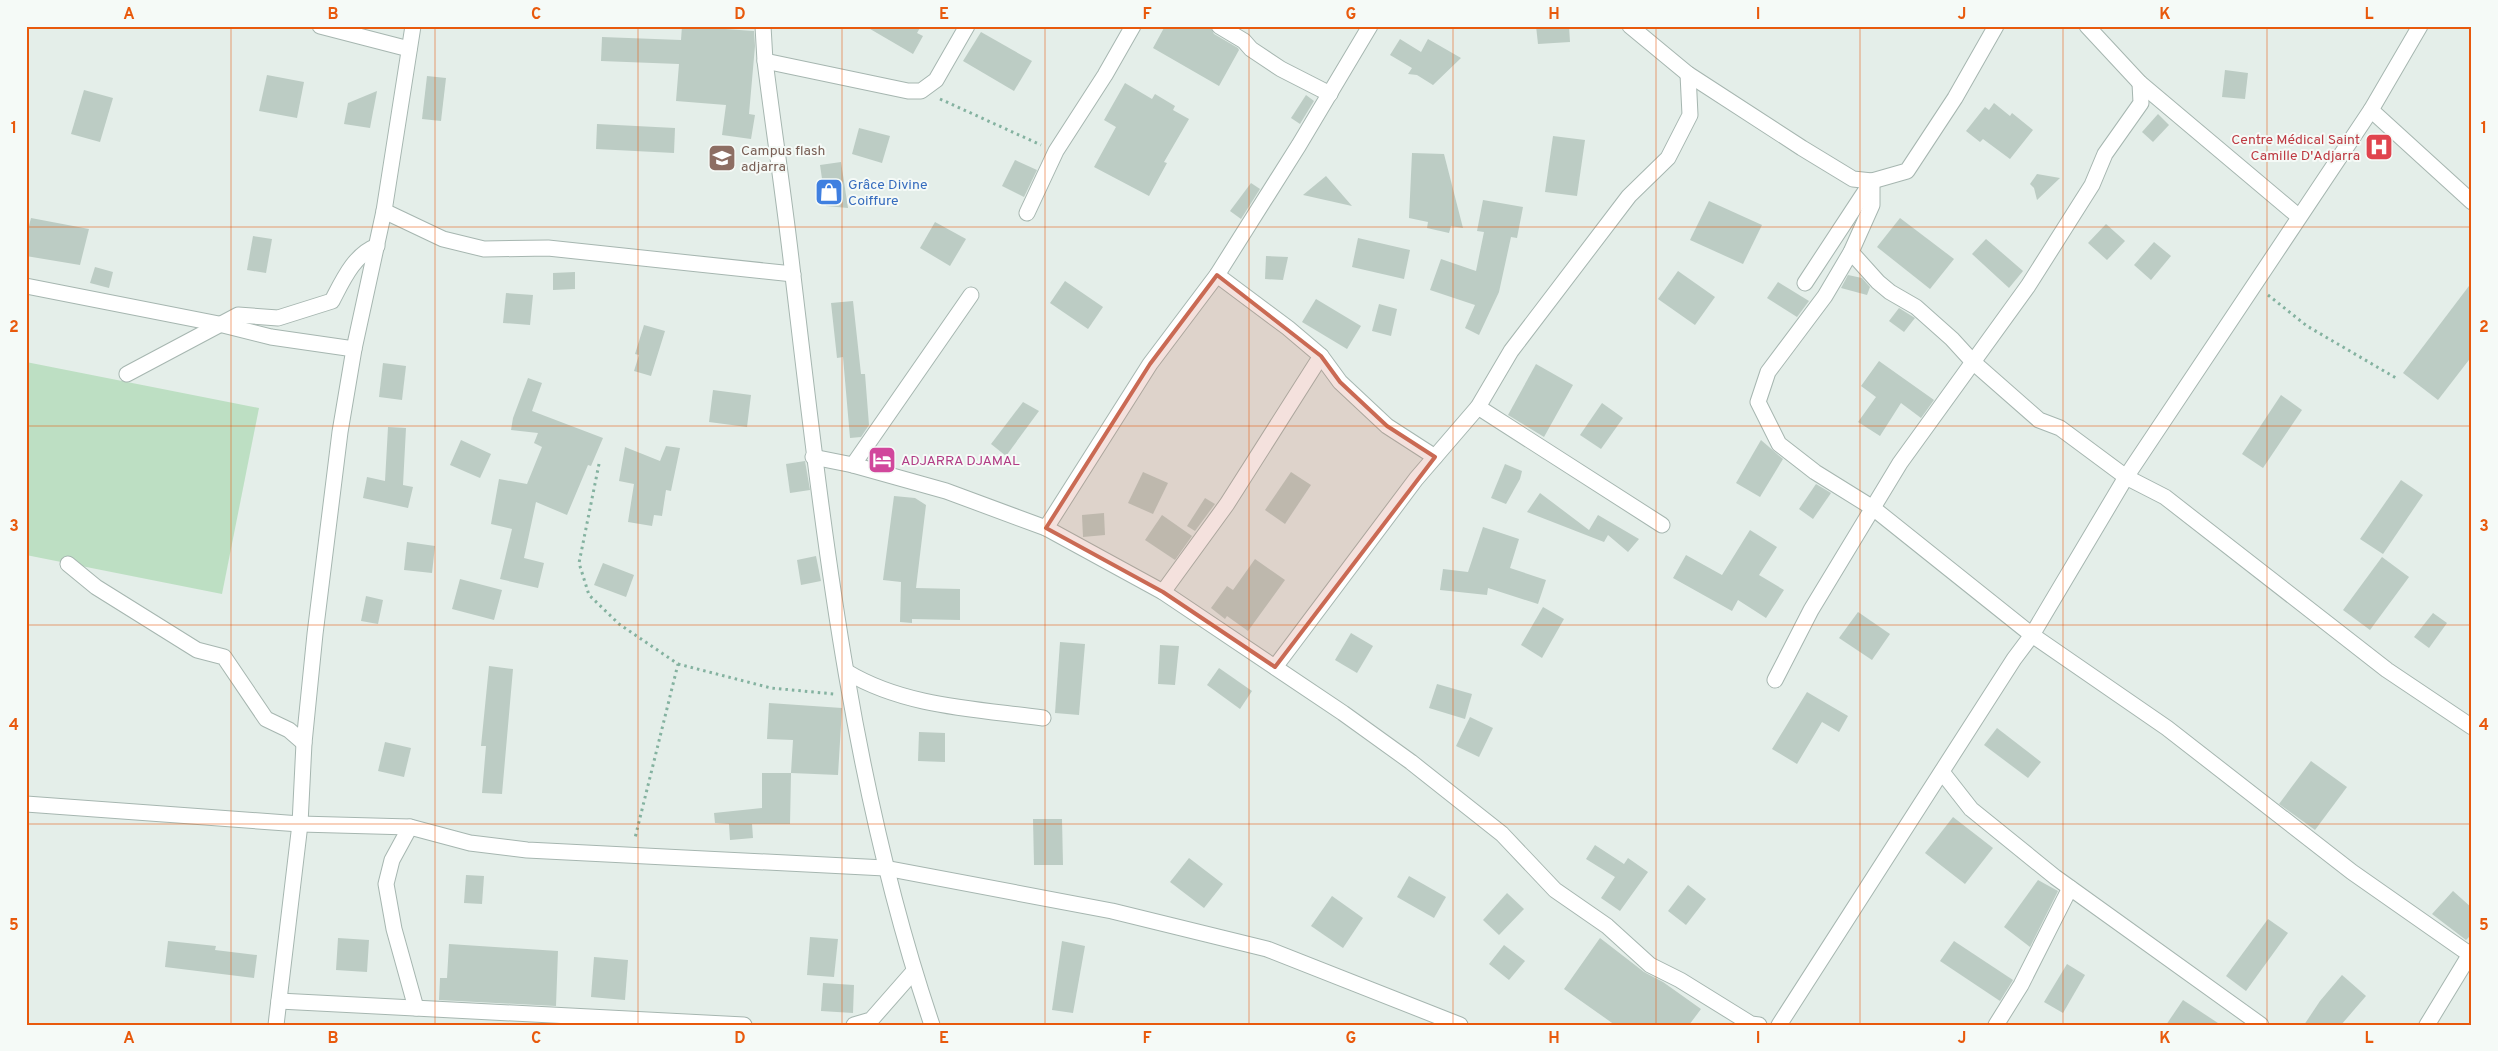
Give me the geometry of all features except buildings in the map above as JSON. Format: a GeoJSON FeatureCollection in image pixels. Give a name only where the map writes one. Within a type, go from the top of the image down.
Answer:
{"type":"FeatureCollection","features":[{"type":"Feature","properties":{"kind":"street"},"geometry":{"type":"LineString","coordinates":[[320,26],[409,49]]}},
{"type":"Feature","properties":{"kind":"street"},"geometry":{"type":"LineString","coordinates":[[276,1025],[300,824],[304,743],[340,432],[354,348],[384,212],[413,26]]}},
{"type":"Feature","properties":{"kind":"street"},"geometry":{"type":"LineString","coordinates":[[763,26],[765,61],[793,274],[813,457],[850,695],[885,868],[914,971],[932,1025]]}},
{"type":"Feature","properties":{"kind":"street"},"geometry":{"type":"LineString","coordinates":[[765,61],[908,91],[921,91],[936,80],[967,26]]}},
{"type":"Feature","properties":{"kind":"street"},"geometry":{"type":"LineString","coordinates":[[1027,213],[1056,151],[1105,75],[1133,26]]}},
{"type":"Feature","properties":{"kind":"street"},"geometry":{"type":"LineString","coordinates":[[1219,26],[1244,41],[1251,49],[1281,69],[1330,94]]}},
{"type":"Feature","properties":{"kind":"street"},"geometry":{"type":"LineString","coordinates":[[1046,528],[1150,364],[1216,275],[1330,94],[1370,26]]}},
{"type":"Feature","properties":{"kind":"street"},"geometry":{"type":"LineString","coordinates":[[1630,26],[1688,74],[1853,179],[1872,181],[1907,171],[1955,98],[1996,26]]}},
{"type":"Feature","properties":{"kind":"street"},"geometry":{"type":"LineString","coordinates":[[2087,26],[2140,83],[2298,216]]}},
{"type":"Feature","properties":{"kind":"street"},"geometry":{"type":"LineString","coordinates":[[1779,1025],[2014,659],[2032,635],[2126,476],[2298,216],[2371,110],[2420,26]]}},
{"type":"Feature","properties":{"kind":"street"},"geometry":{"type":"LineString","coordinates":[[1275,666],[1435,457],[1478,406],[1511,351],[1630,196],[1668,158],[1690,115],[1688,74]]}},
{"type":"Feature","properties":{"kind":"street"},"geometry":{"type":"LineString","coordinates":[[1775,680],[1811,610],[1900,463],[2028,286],[2092,185],[2105,154],[2141,103],[2140,83]]}},
{"type":"Feature","properties":{"kind":"street"},"geometry":{"type":"LineString","coordinates":[[2371,110],[2472,202]]}},
{"type":"Feature","properties":{"kind":"street"},"geometry":{"type":"LineString","coordinates":[[1872,181],[1872,205],[1851,252],[1825,296],[1768,372],[1758,402],[1779,444],[1816,472],[1873,508],[2032,635],[2167,728],[2352,872],[2471,954],[2427,1025]]}},
{"type":"Feature","properties":{"kind":"street"},"geometry":{"type":"LineString","coordinates":[[1805,282],[1872,181]]}},
{"type":"Feature","properties":{"kind":"street"},"geometry":{"type":"LineString","coordinates":[[384,212],[443,239],[484,249],[548,248],[793,274]]}},
{"type":"Feature","properties":{"kind":"street"},"geometry":{"type":"LineString","coordinates":[[127,374],[238,315],[278,318],[332,301],[348,270],[371,248],[377,246]]}},
{"type":"Feature","properties":{"kind":"street"},"geometry":{"type":"LineString","coordinates":[[1851,252],[1878,282],[1890,292],[1916,307],[1952,339],[1973,362],[2039,420],[2060,428],[2126,476],[2165,497],[2387,670],[2472,727]]}},
{"type":"Feature","properties":{"kind":"street"},"geometry":{"type":"LineString","coordinates":[[1216,275],[1288,328],[1322,356],[1340,382],[1387,426],[1435,457]]}},
{"type":"Feature","properties":{"kind":"street"},"geometry":{"type":"LineString","coordinates":[[26,286],[219,324],[271,337],[354,348]]}},
{"type":"Feature","properties":{"kind":"street"},"geometry":{"type":"LineString","coordinates":[[853,465],[971,295]]}},
{"type":"Feature","properties":{"kind":"street"},"geometry":{"type":"LineString","coordinates":[[1163,592],[1227,504],[1322,356]]}},
{"type":"Feature","properties":{"kind":"street"},"geometry":{"type":"LineString","coordinates":[[1478,406],[1662,526]]}},
{"type":"Feature","properties":{"kind":"street"},"geometry":{"type":"LineString","coordinates":[[813,457],[853,465],[946,491],[1046,528],[1163,592],[1275,666],[1411,762],[1494,828],[1555,890],[1607,926],[1650,965],[1680,980],[1751,1024],[1759,1025]]}},
{"type":"Feature","properties":{"kind":"street"},"geometry":{"type":"LineString","coordinates":[[68,564],[96,587],[197,650],[224,658],[266,720],[288,730],[304,743]]}},
{"type":"Feature","properties":{"kind":"street"},"geometry":{"type":"LineString","coordinates":[[847,672],[873,686],[922,701],[1043,718]]}},
{"type":"Feature","properties":{"kind":"street"},"geometry":{"type":"LineString","coordinates":[[1942,772],[1971,809],[2070,888],[2261,1025]]}},
{"type":"Feature","properties":{"kind":"street"},"geometry":{"type":"LineString","coordinates":[[26,804],[300,824],[410,827],[470,844],[526,850],[885,868],[1112,911],[1267,949],[1460,1025]]}},
{"type":"Feature","properties":{"kind":"street"},"geometry":{"type":"LineString","coordinates":[[410,827],[392,860],[386,884],[394,928],[416,1008]]}},
{"type":"Feature","properties":{"kind":"street"},"geometry":{"type":"LineString","coordinates":[[1996,1025],[2021,985],[2070,888]]}},
{"type":"Feature","properties":{"kind":"street"},"geometry":{"type":"LineString","coordinates":[[854,1025],[871,1020],[914,971]]}},
{"type":"Feature","properties":{"kind":"street"},"geometry":{"type":"LineString","coordinates":[[279,1001],[744,1025]]}},
{"type":"Feature","properties":{"kind":"path"},"geometry":{"type":"LineString","coordinates":[[921,91],[1056,151]]}},
{"type":"Feature","properties":{"kind":"path"},"geometry":{"type":"LineString","coordinates":[[2254,284],[2307,326],[2396,378]]}},
{"type":"Feature","properties":{"kind":"path"},"geometry":{"type":"LineString","coordinates":[[599,464],[579,563],[589,595],[619,624],[678,664],[771,688],[850,695]]}},
{"type":"Feature","properties":{"kind":"path"},"geometry":{"type":"LineString","coordinates":[[630,856],[678,664]]}},
{"type":"Feature","properties":{"kind":"highlighted area"},"geometry":{"type":"Polygon","coordinates":[[[1217,275],[1321,356],[1340,382],[1387,426],[1435,457],[1275,667],[1163,592],[1046,528],[1150,364],[1217,275]]]}},
{"type":"Feature","properties":{"kind":"green space"},"geometry":{"type":"Polygon","coordinates":[[[26,362],[259,408],[222,594],[26,555],[26,362]]]}},
{"type":"Feature","properties":{"kind":"place","name":"Centre Médical Saint Camille D'Adjarra"},"geometry":{"type":"Point","coordinates":[2379,147]}},
{"type":"Feature","properties":{"kind":"place","name":"Campus flash adjarra"},"geometry":{"type":"Point","coordinates":[722,158]}},
{"type":"Feature","properties":{"kind":"place","name":"Grâce Divine Coiffure"},"geometry":{"type":"Point","coordinates":[829,192]}},
{"type":"Feature","properties":{"kind":"place","name":"ADJARRA DJAMAL"},"geometry":{"type":"Point","coordinates":[882,460]}}]}
